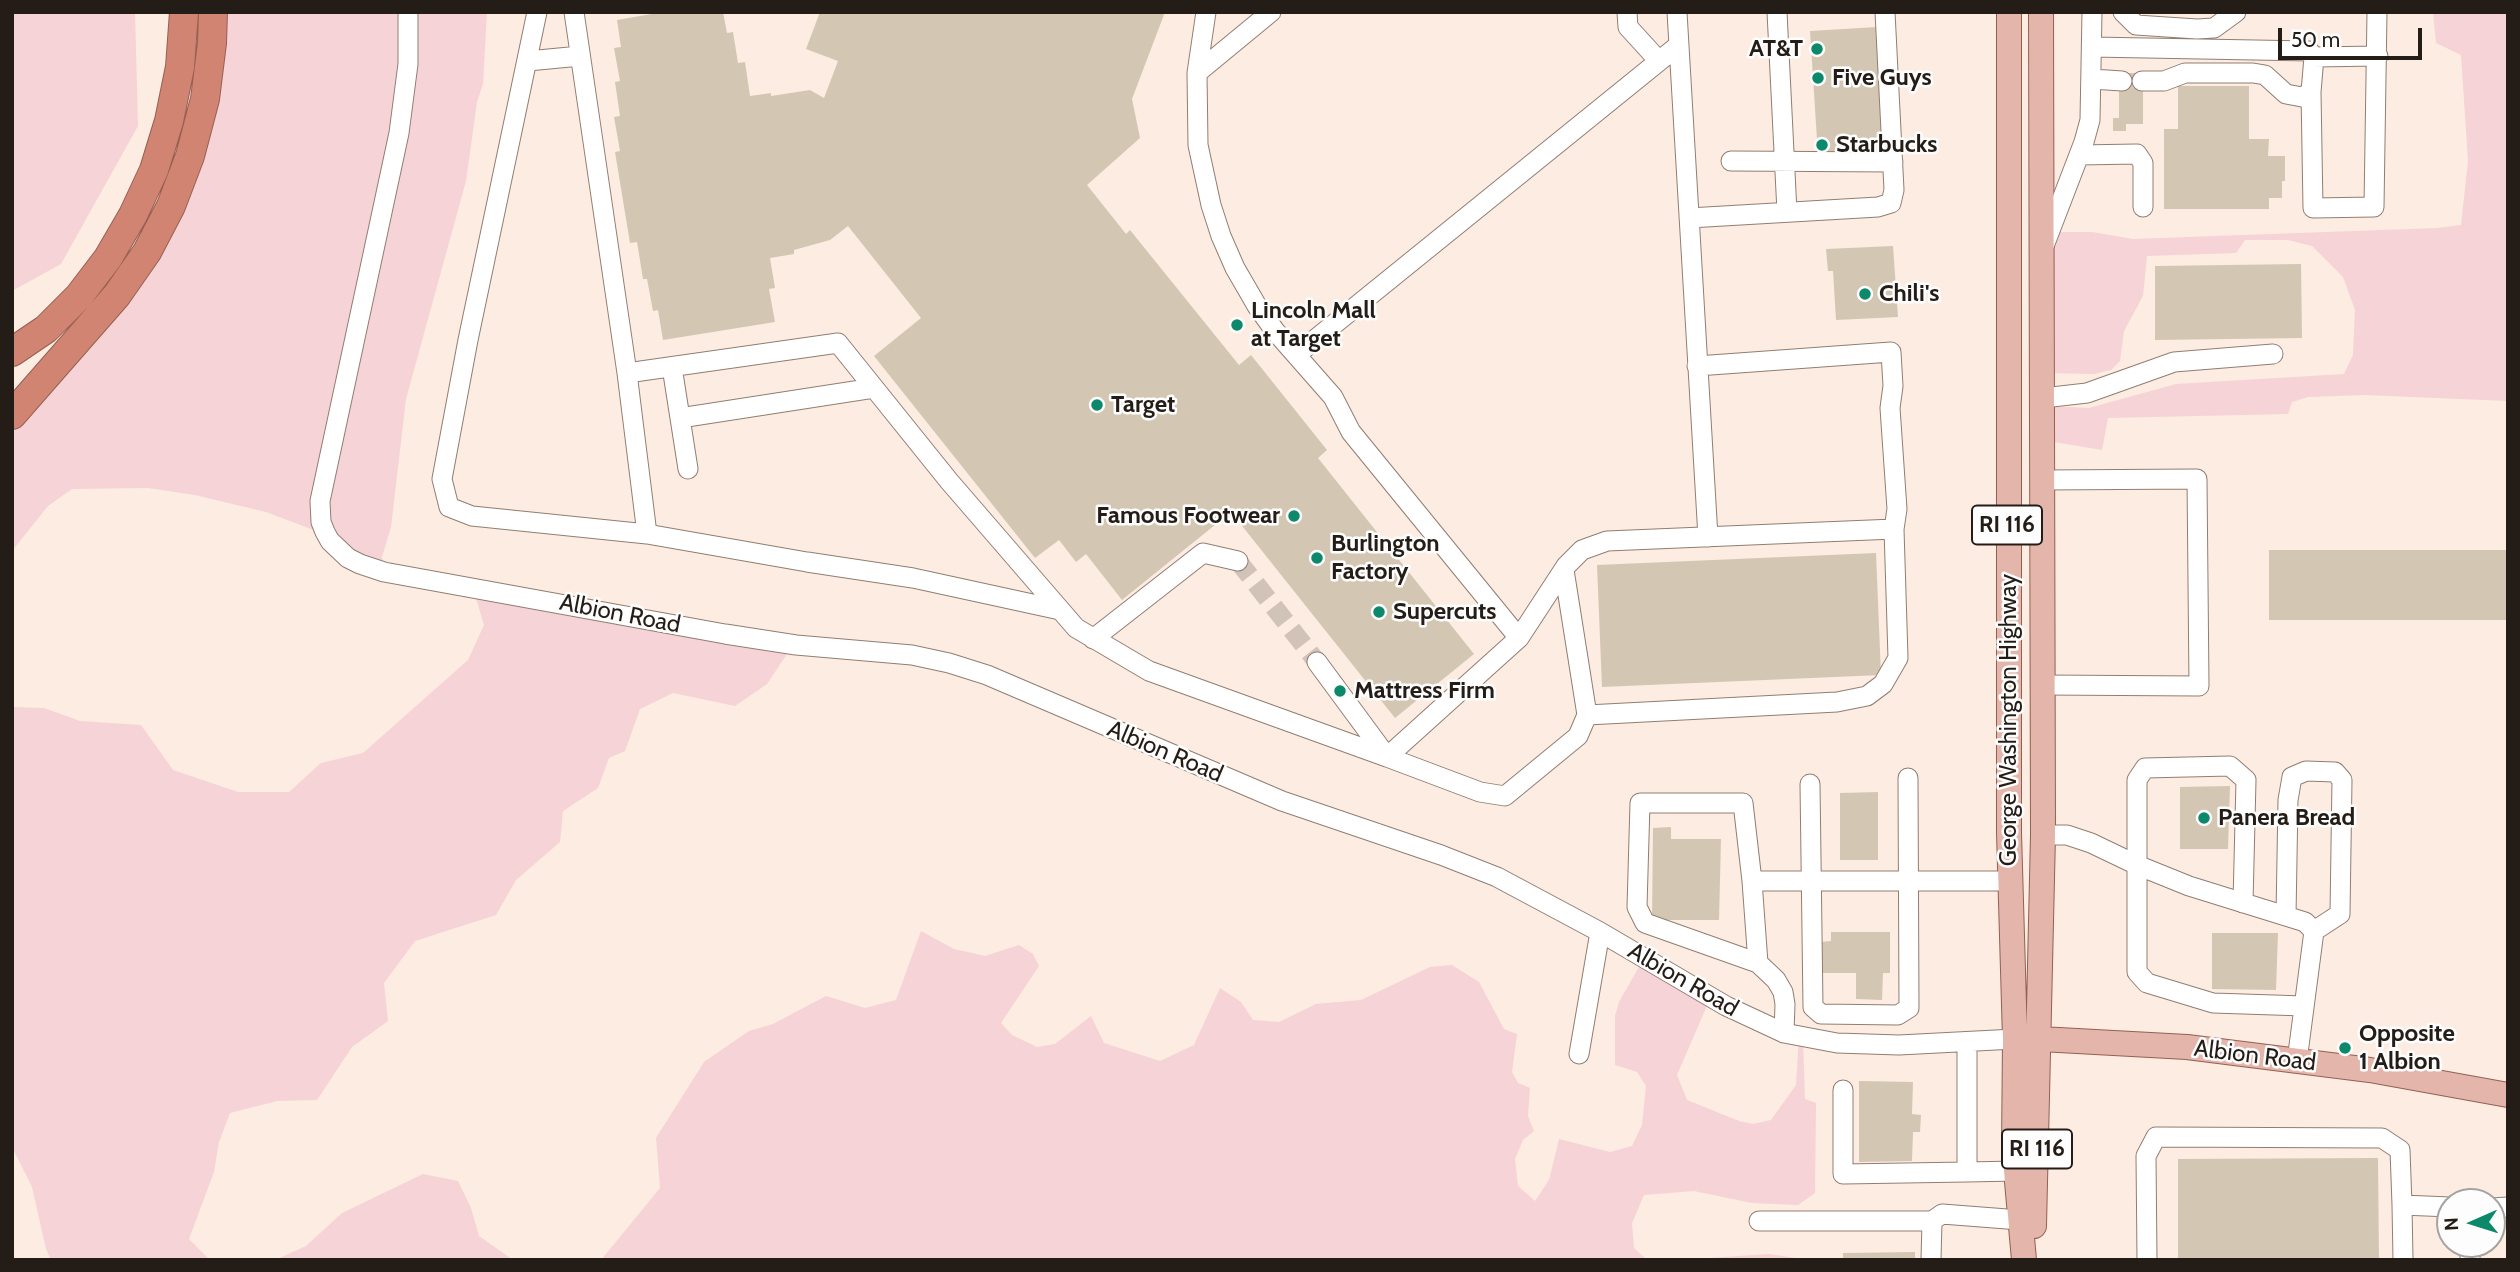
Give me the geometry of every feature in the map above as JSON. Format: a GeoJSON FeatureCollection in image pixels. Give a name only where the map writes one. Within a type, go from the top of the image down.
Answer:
{"type":"FeatureCollection","features":[{"type":"Feature","properties":{"kind":"highway"},"geometry":{"type":"LineString","coordinates":[[12,352],[46,329],[79,296],[108,258],[133,215],[154,170],[169,121],[180,67],[184,12]]}},
{"type":"Feature","properties":{"kind":"highway"},"geometry":{"type":"LineString","coordinates":[[12,415],[117,295],[147,252],[171,206],[190,156],[205,99],[211,62],[214,12]]}},
{"type":"Feature","properties":{"kind":"main road","name":"George Washington Highway"},"geometry":{"type":"LineString","coordinates":[[2009,12],[2007,631],[2010,881],[2037,1162],[2032,1260]]}},
{"type":"Feature","properties":{"kind":"main road","name":"George Washington Highway"},"geometry":{"type":"LineString","coordinates":[[2024,1260],[2016,1171],[2043,835],[2041,12]]}},
{"type":"Feature","properties":{"kind":"main road","name":"Albion Road"},"geometry":{"type":"LineString","coordinates":[[2026,1038],[2187,1047],[2370,1070],[2508,1095]]}},
{"type":"Feature","properties":{"kind":"street","name":"Albion Road"},"geometry":{"type":"LineString","coordinates":[[408,12],[408,64],[400,133],[320,501],[321,522],[325,532],[330,541],[348,558],[384,572],[725,634],[796,645],[912,656],[959,666],[1283,801],[1497,877],[1600,932],[1726,1006],[1784,1033],[1837,1043],[1914,1045],[2026,1038]]}},
{"type":"Feature","properties":{"kind":"street"},"geometry":{"type":"LineString","coordinates":[[537,12],[442,479],[449,507],[472,516],[647,534],[913,578],[1060,610]]}},
{"type":"Feature","properties":{"kind":"street"},"geometry":{"type":"LineString","coordinates":[[574,12],[627,373],[647,534]]}},
{"type":"Feature","properties":{"kind":"street"},"geometry":{"type":"LineString","coordinates":[[1206,12],[1197,73],[1198,145],[1220,236],[1235,268],[1257,306],[1333,397],[1351,432],[1519,638]]}},
{"type":"Feature","properties":{"kind":"street"},"geometry":{"type":"LineString","coordinates":[[1197,73],[1271,12]]}},
{"type":"Feature","properties":{"kind":"street"},"geometry":{"type":"LineString","coordinates":[[1627,12],[1628,27],[1659,61]]}},
{"type":"Feature","properties":{"kind":"street"},"geometry":{"type":"LineString","coordinates":[[1677,12],[1708,537]]}},
{"type":"Feature","properties":{"kind":"street"},"geometry":{"type":"LineString","coordinates":[[1777,12],[1787,212]]}},
{"type":"Feature","properties":{"kind":"street"},"geometry":{"type":"LineString","coordinates":[[1689,218],[1878,207],[1891,202],[1894,190],[1885,12]]}},
{"type":"Feature","properties":{"kind":"street"},"geometry":{"type":"LineString","coordinates":[[2042,254],[2090,120],[2092,12]]}},
{"type":"Feature","properties":{"kind":"street"},"geometry":{"type":"LineString","coordinates":[[2123,12],[2136,25],[2214,28],[2235,12]]}},
{"type":"Feature","properties":{"kind":"street"},"geometry":{"type":"LineString","coordinates":[[2092,47],[2309,51],[2314,57],[2311,92],[2313,208],[2374,207],[2378,12]]}},
{"type":"Feature","properties":{"kind":"street"},"geometry":{"type":"LineString","coordinates":[[1296,355],[1679,45]]}},
{"type":"Feature","properties":{"kind":"street"},"geometry":{"type":"LineString","coordinates":[[528,61],[580,56]]}},
{"type":"Feature","properties":{"kind":"street"},"geometry":{"type":"LineString","coordinates":[[2314,57],[2378,57]]}},
{"type":"Feature","properties":{"kind":"street"},"geometry":{"type":"LineString","coordinates":[[2143,81],[2164,81],[2185,73],[2253,73],[2265,75],[2280,90],[2294,97],[2302,97],[2311,92]]}},
{"type":"Feature","properties":{"kind":"street"},"geometry":{"type":"LineString","coordinates":[[2092,79],[2122,81]]}},
{"type":"Feature","properties":{"kind":"street"},"geometry":{"type":"LineString","coordinates":[[2079,155],[2137,154],[2143,163],[2143,207]]}},
{"type":"Feature","properties":{"kind":"street"},"geometry":{"type":"LineString","coordinates":[[1731,161],[1893,162]]}},
{"type":"Feature","properties":{"kind":"street"},"geometry":{"type":"LineString","coordinates":[[627,373],[838,343],[957,490],[1076,628],[1149,671],[1480,792],[1505,796],[1578,736],[1587,715],[1564,570]]}},
{"type":"Feature","properties":{"kind":"street"},"geometry":{"type":"LineString","coordinates":[[1587,715],[1837,702],[1867,696],[1882,684],[1898,658],[1894,529],[1897,509],[1891,408],[1891,352],[1697,366]]}},
{"type":"Feature","properties":{"kind":"street"},"geometry":{"type":"LineString","coordinates":[[2043,398],[2087,393],[2174,362],[2273,355]]}},
{"type":"Feature","properties":{"kind":"street"},"geometry":{"type":"LineString","coordinates":[[671,367],[688,469]]}},
{"type":"Feature","properties":{"kind":"street"},"geometry":{"type":"LineString","coordinates":[[680,418],[874,388]]}},
{"type":"Feature","properties":{"kind":"street"},"geometry":{"type":"LineString","coordinates":[[2043,480],[2197,480],[2199,686],[2044,685]]}},
{"type":"Feature","properties":{"kind":"street"},"geometry":{"type":"LineString","coordinates":[[1387,757],[1519,638],[1564,570],[1582,550],[1607,541],[1894,529]]}},
{"type":"Feature","properties":{"kind":"street"},"geometry":{"type":"LineString","coordinates":[[1093,639],[1203,553],[1238,561]]}},
{"type":"Feature","properties":{"kind":"street"},"geometry":{"type":"LineString","coordinates":[[1317,662],[1387,757]]}},
{"type":"Feature","properties":{"kind":"street"},"geometry":{"type":"LineString","coordinates":[[2244,903],[2246,780],[2230,766],[2145,768],[2137,779],[2137,972],[2147,983],[2213,1003],[2304,1006]]}},
{"type":"Feature","properties":{"kind":"street"},"geometry":{"type":"LineString","coordinates":[[2286,916],[2288,800],[2292,777],[2306,771],[2335,772],[2343,780],[2340,914],[2314,931],[2297,1061]]}},
{"type":"Feature","properties":{"kind":"street"},"geometry":{"type":"LineString","coordinates":[[1810,784],[1813,1007],[1821,1013],[1898,1015],[1909,1008],[1908,778]]}},
{"type":"Feature","properties":{"kind":"street"},"geometry":{"type":"LineString","coordinates":[[1758,964],[1743,803],[1640,803],[1637,907],[1645,923],[1758,964],[1776,980],[1783,992],[1784,1033]]}},
{"type":"Feature","properties":{"kind":"street"},"geometry":{"type":"LineString","coordinates":[[2043,835],[2067,835],[2091,843],[2189,886],[2305,922],[2314,931]]}},
{"type":"Feature","properties":{"kind":"street"},"geometry":{"type":"LineString","coordinates":[[1752,881],[2010,881]]}},
{"type":"Feature","properties":{"kind":"street"},"geometry":{"type":"LineString","coordinates":[[1579,1054],[1600,932]]}},
{"type":"Feature","properties":{"kind":"street"},"geometry":{"type":"LineString","coordinates":[[1967,1042],[1967,1172]]}},
{"type":"Feature","properties":{"kind":"street"},"geometry":{"type":"LineString","coordinates":[[1843,1090],[1843,1174],[2016,1171]]}},
{"type":"Feature","properties":{"kind":"street"},"geometry":{"type":"LineString","coordinates":[[2147,1260],[2146,1156],[2156,1137],[2382,1138],[2400,1150],[2403,1260]]}},
{"type":"Feature","properties":{"kind":"street"},"geometry":{"type":"LineString","coordinates":[[2402,1205],[2436,1206]]}},
{"type":"Feature","properties":{"kind":"street"},"geometry":{"type":"LineString","coordinates":[[1759,1221],[1932,1221],[1942,1214],[2021,1220]]}},
{"type":"Feature","properties":{"kind":"street"},"geometry":{"type":"LineString","coordinates":[[1931,1260],[1932,1221]]}},
{"type":"Feature","properties":{"kind":"shaded area"},"geometry":{"type":"Polygon","coordinates":[[[12,12],[135,12],[138,126],[61,264],[12,291],[12,12]]]}},
{"type":"Feature","properties":{"kind":"shaded area"},"geometry":{"type":"Polygon","coordinates":[[[220,12],[487,12],[483,84],[477,102],[466,181],[406,399],[391,527],[382,557],[385,569],[327,535],[266,512],[195,495],[148,488],[72,489],[48,506],[12,551],[12,427],[169,224],[220,12]]]}},
{"type":"Feature","properties":{"kind":"shaded area"},"geometry":{"type":"Polygon","coordinates":[[[2433,12],[2508,12],[2508,401],[2365,395],[2308,397],[2292,402],[2288,414],[2108,418],[2102,450],[2048,441],[2048,406],[2089,408],[2176,384],[2344,374],[2353,355],[2355,310],[2343,277],[2312,246],[2288,240],[2245,240],[2236,253],[2147,256],[2143,296],[2124,331],[2120,361],[2111,370],[2094,374],[2048,373],[2050,232],[2092,232],[2133,239],[2461,225],[2468,161],[2461,55],[2436,43],[2433,12]]]}},
{"type":"Feature","properties":{"kind":"shaded area"},"geometry":{"type":"Polygon","coordinates":[[[472,585],[795,642],[767,684],[735,706],[673,693],[640,709],[625,751],[609,758],[598,788],[563,811],[560,842],[516,880],[496,915],[415,941],[384,983],[388,1021],[352,1047],[317,1100],[277,1101],[230,1113],[219,1142],[214,1172],[189,1239],[210,1260],[51,1260],[32,1187],[12,1147],[12,707],[44,708],[80,721],[141,725],[173,770],[238,792],[289,792],[321,763],[363,753],[468,660],[484,625],[472,585]]]}},
{"type":"Feature","properties":{"kind":"shaded area"},"geometry":{"type":"Polygon","coordinates":[[[921,931],[954,949],[985,956],[1019,945],[1033,954],[1039,966],[1001,1023],[1012,1035],[1037,1047],[1055,1044],[1091,1016],[1104,1043],[1160,1061],[1194,1045],[1220,988],[1241,1002],[1253,1020],[1279,1022],[1316,1004],[1361,1000],[1430,967],[1452,965],[1479,982],[1504,1029],[1517,1034],[1512,1072],[1518,1083],[1530,1088],[1528,1116],[1534,1131],[1523,1140],[1515,1159],[1518,1186],[1535,1201],[1549,1180],[1559,1139],[1610,1152],[1632,1146],[1642,1125],[1646,1086],[1637,1072],[1615,1065],[1615,1016],[1619,1002],[1644,958],[1709,1001],[1677,1075],[1687,1100],[1739,1121],[1753,1124],[1771,1120],[1796,1085],[1799,1038],[1803,1041],[1805,1099],[1816,1103],[1815,1193],[1798,1205],[1752,1203],[1694,1191],[1644,1195],[1632,1223],[1634,1248],[1647,1260],[601,1260],[660,1188],[656,1138],[704,1062],[749,1031],[773,1024],[826,996],[865,1008],[896,1000],[921,931]]]}},
{"type":"Feature","properties":{"kind":"shaded area"},"geometry":{"type":"Polygon","coordinates":[[[423,1174],[458,1181],[471,1208],[479,1236],[513,1260],[275,1260],[306,1246],[342,1213],[423,1174]]]}},
{"type":"Feature","properties":{"kind":"shaded area"},"geometry":{"type":"Polygon","coordinates":[[[1769,1254],[1809,1260],[1679,1260],[1769,1254]]]}},
{"type":"Feature","properties":{"kind":"building"},"geometry":{"type":"Polygon","coordinates":[[[663,12],[723,12],[727,33],[733,32],[738,63],[745,62],[750,96],[810,90],[824,98],[838,61],[806,49],[820,12],[1165,12],[1132,99],[1140,138],[1087,185],[1126,234],[1130,230],[1239,365],[1251,355],[1327,450],[1318,458],[1474,654],[1395,718],[1231,512],[1122,600],[1086,554],[1076,562],[1059,540],[1035,558],[874,356],[921,318],[848,226],[830,240],[794,250],[794,254],[770,258],[775,288],[769,289],[775,322],[663,340],[658,310],[653,311],[647,279],[643,279],[637,242],[630,243],[615,152],[620,151],[614,117],[620,116],[615,82],[620,81],[614,48],[621,47],[617,20],[663,12]]]}},
{"type":"Feature","properties":{"kind":"building"},"geometry":{"type":"Polygon","coordinates":[[[1877,27],[1884,151],[1818,155],[1810,31],[1877,27]]]}},
{"type":"Feature","properties":{"kind":"building"},"geometry":{"type":"Polygon","coordinates":[[[2122,73],[2143,73],[2143,124],[2126,124],[2126,131],[2113,131],[2113,118],[2119,118],[2119,86],[2122,73]]]}},
{"type":"Feature","properties":{"kind":"building"},"geometry":{"type":"Polygon","coordinates":[[[2178,86],[2249,86],[2249,139],[2269,139],[2268,156],[2285,156],[2282,198],[2269,198],[2269,209],[2164,209],[2164,129],[2178,129],[2178,86]]]}},
{"type":"Feature","properties":{"kind":"building","name":"Chili's"},"geometry":{"type":"Polygon","coordinates":[[[1893,246],[1898,317],[1836,320],[1833,271],[1828,271],[1826,249],[1893,246]]]}},
{"type":"Feature","properties":{"kind":"building"},"geometry":{"type":"Polygon","coordinates":[[[2301,264],[2302,338],[2155,340],[2155,266],[2301,264]]]}},
{"type":"Feature","properties":{"kind":"building"},"geometry":{"type":"Polygon","coordinates":[[[2269,550],[2508,550],[2508,620],[2269,620],[2269,550]]]}},
{"type":"Feature","properties":{"kind":"building"},"geometry":{"type":"Polygon","coordinates":[[[1876,553],[1881,675],[1602,687],[1597,565],[1876,553]]]}},
{"type":"Feature","properties":{"kind":"building","name":"Panera Bread"},"geometry":{"type":"Polygon","coordinates":[[[2230,786],[2228,849],[2180,849],[2180,787],[2230,786]]]}},
{"type":"Feature","properties":{"kind":"building"},"geometry":{"type":"Polygon","coordinates":[[[1878,792],[1878,860],[1840,860],[1840,793],[1878,792]]]}},
{"type":"Feature","properties":{"kind":"building"},"geometry":{"type":"Polygon","coordinates":[[[1671,827],[1671,839],[1721,839],[1719,920],[1652,920],[1653,828],[1671,827]]]}},
{"type":"Feature","properties":{"kind":"building"},"geometry":{"type":"Polygon","coordinates":[[[1831,932],[1890,932],[1890,973],[1883,973],[1882,1000],[1856,999],[1856,973],[1820,973],[1820,942],[1831,941],[1831,932]]]}},
{"type":"Feature","properties":{"kind":"building"},"geometry":{"type":"Polygon","coordinates":[[[2212,933],[2278,933],[2276,990],[2212,989],[2212,933]]]}},
{"type":"Feature","properties":{"kind":"building"},"geometry":{"type":"Polygon","coordinates":[[[1859,1081],[1913,1082],[1912,1114],[1921,1115],[1920,1132],[1913,1132],[1912,1161],[1859,1162],[1859,1081]]]}},
{"type":"Feature","properties":{"kind":"building"},"geometry":{"type":"Polygon","coordinates":[[[2378,1158],[2379,1260],[2178,1260],[2178,1159],[2378,1158]]]}},
{"type":"Feature","properties":{"kind":"building"},"geometry":{"type":"Polygon","coordinates":[[[1915,1252],[1915,1260],[1843,1260],[1843,1253],[1915,1252]]]}},
{"type":"Feature","properties":{"kind":"tunnel"},"geometry":{"type":"LineString","coordinates":[[1238,561],[1317,662]]}},
{"type":"Feature","properties":{"kind":"place","name":"AT&T"},"geometry":{"type":"Point","coordinates":[1817,49]}},
{"type":"Feature","properties":{"kind":"place","name":"Five Guys"},"geometry":{"type":"Point","coordinates":[1818,78]}},
{"type":"Feature","properties":{"kind":"place","name":"Starbucks"},"geometry":{"type":"Point","coordinates":[1822,145]}},
{"type":"Feature","properties":{"kind":"place","name":"Chili's"},"geometry":{"type":"Point","coordinates":[1865,294]}},
{"type":"Feature","properties":{"kind":"place","name":"Lincoln Mall at Target"},"geometry":{"type":"Point","coordinates":[1237,325]}},
{"type":"Feature","properties":{"kind":"place","name":"Target"},"geometry":{"type":"Point","coordinates":[1097,405]}},
{"type":"Feature","properties":{"kind":"place","name":"Famous Footwear"},"geometry":{"type":"Point","coordinates":[1294,516]}},
{"type":"Feature","properties":{"kind":"place","name":"Burlington Factory"},"geometry":{"type":"Point","coordinates":[1317,558]}},
{"type":"Feature","properties":{"kind":"place","name":"Supercuts"},"geometry":{"type":"Point","coordinates":[1379,612]}},
{"type":"Feature","properties":{"kind":"place","name":"Mattress Firm"},"geometry":{"type":"Point","coordinates":[1340,691]}},
{"type":"Feature","properties":{"kind":"place","name":"Panera Bread"},"geometry":{"type":"Point","coordinates":[2204,818]}},
{"type":"Feature","properties":{"kind":"place","name":"Opposite 1 Albion"},"geometry":{"type":"Point","coordinates":[2345,1048]}}]}
